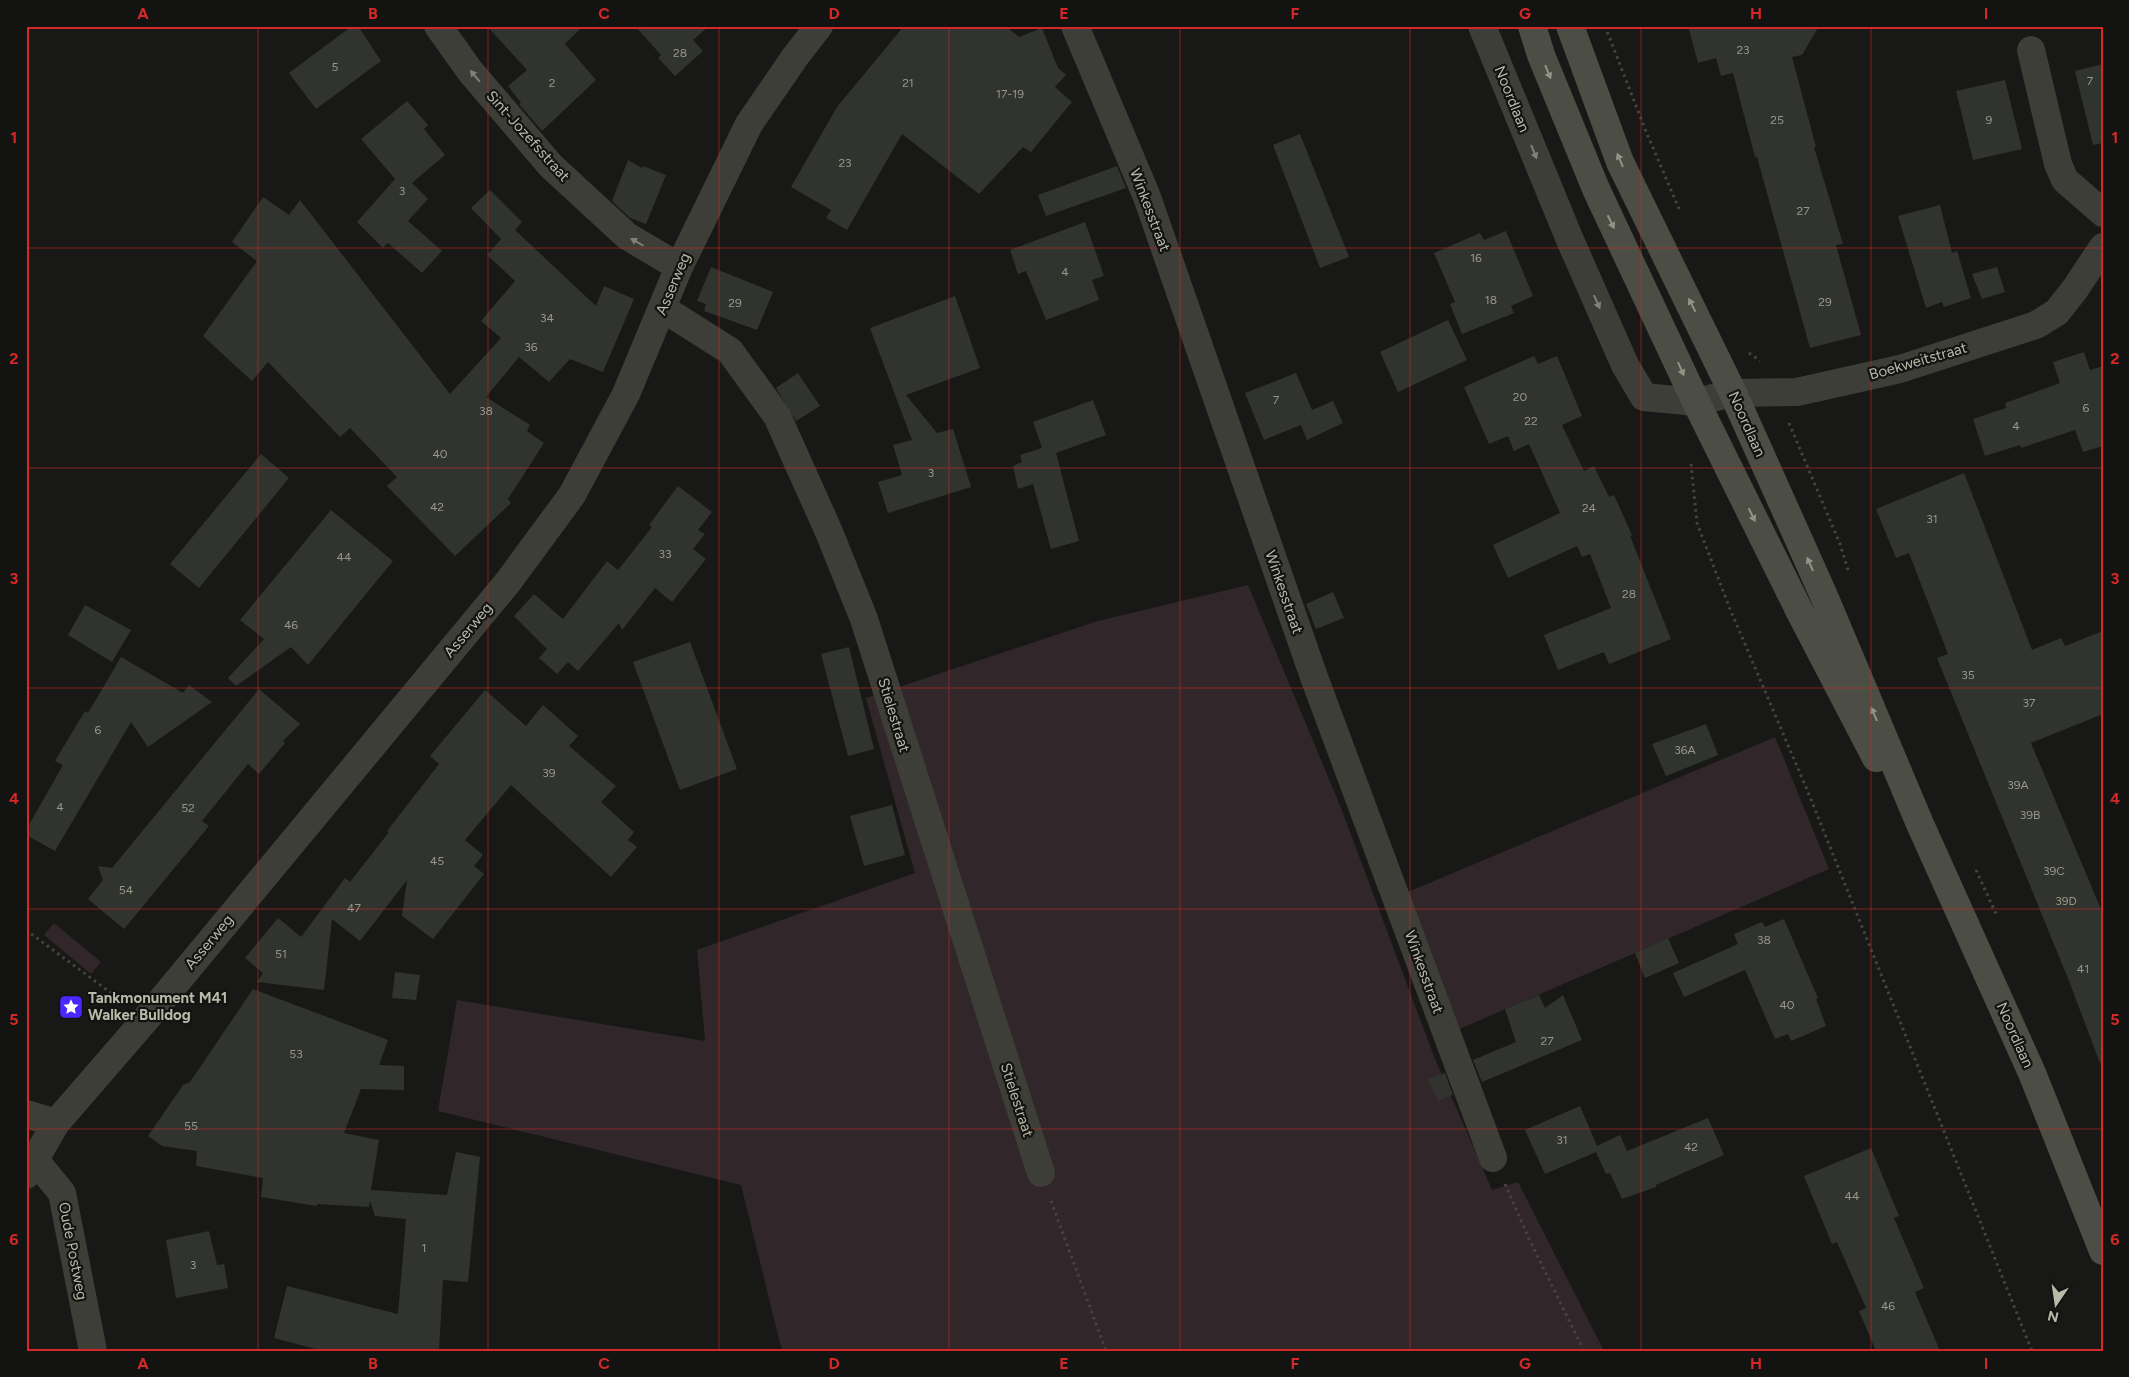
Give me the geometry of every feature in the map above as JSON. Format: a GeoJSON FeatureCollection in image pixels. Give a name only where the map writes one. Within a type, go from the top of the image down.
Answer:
{"type":"FeatureCollection","features":[{"type":"Feature","properties":{"kind":"main road","name":"Noordlaan"},"geometry":{"type":"LineString","coordinates":[[1532,26],[1596,190],[1696,402],[1867,744],[1920,824]]}},
{"type":"Feature","properties":{"kind":"main road","name":"Noordlaan"},"geometry":{"type":"LineString","coordinates":[[1570,26],[1620,162],[1734,393],[1824,596],[1920,824],[2032,1073],[2103,1251]]}},
{"type":"Feature","properties":{"kind":"street","name":"Sint-Jozefsstraat"},"geometry":{"type":"LineString","coordinates":[[438,26],[470,71],[551,166],[627,236],[679,266]]}},
{"type":"Feature","properties":{"kind":"street","name":"Asserweg"},"geometry":{"type":"LineString","coordinates":[[31,1168],[56,1123],[146,1019],[508,582],[572,495],[626,394],[679,266],[750,124],[795,57],[819,26]]}},
{"type":"Feature","properties":{"kind":"street","name":"Winkesstraat"},"geometry":{"type":"LineString","coordinates":[[1075,26],[1147,198],[1314,677],[1493,1158]]}},
{"type":"Feature","properties":{"kind":"street","name":"Noordlaan"},"geometry":{"type":"LineString","coordinates":[[1482,26],[1570,240],[1625,365],[1644,397],[1696,402]]}},
{"type":"Feature","properties":{"kind":"street"},"geometry":{"type":"LineString","coordinates":[[2031,50],[2058,164],[2065,180],[2103,213]]}},
{"type":"Feature","properties":{"kind":"street","name":"Boekweitstraat"},"geometry":{"type":"LineString","coordinates":[[1696,402],[1734,393],[1797,392],[1900,369],[2036,325],[2057,312],[2103,247]]}},
{"type":"Feature","properties":{"kind":"street","name":"Stielestraat"},"geometry":{"type":"LineString","coordinates":[[662,308],[730,351],[777,416],[829,532],[864,619],[1041,1173]]}},
{"type":"Feature","properties":{"kind":"street"},"geometry":{"type":"LineString","coordinates":[[26,1114],[56,1123]]}},
{"type":"Feature","properties":{"kind":"street","name":"Oude Postweg"},"geometry":{"type":"LineString","coordinates":[[31,1168],[62,1193],[93,1351]]}},
{"type":"Feature","properties":{"kind":"path"},"geometry":{"type":"LineString","coordinates":[[1605,26],[1645,129],[1682,216]]}},
{"type":"Feature","properties":{"kind":"path"},"geometry":{"type":"LineString","coordinates":[[1742,348],[1761,362],[1775,391]]}},
{"type":"Feature","properties":{"kind":"path"},"geometry":{"type":"LineString","coordinates":[[1690,454],[1697,523],[1730,609],[1808,792],[2032,1351]]}},
{"type":"Feature","properties":{"kind":"path"},"geometry":{"type":"LineString","coordinates":[[26,930],[146,1019]]}},
{"type":"Feature","properties":{"kind":"path"},"geometry":{"type":"LineString","coordinates":[[1493,1158],[1530,1241],[1584,1351]]}},
{"type":"Feature","properties":{"kind":"path"},"geometry":{"type":"LineString","coordinates":[[1041,1173],[1106,1351]]}},
{"type":"Feature","properties":{"kind":"shaded area"},"geometry":{"type":"Polygon","coordinates":[[[1248,585],[1341,808],[1435,1059],[1492,1190],[1518,1182],[1604,1351],[782,1351],[741,1185],[438,1111],[457,1000],[705,1041],[697,950],[915,873],[866,698],[1098,621],[1248,585]]]}},
{"type":"Feature","properties":{"kind":"shaded area"},"geometry":{"type":"Polygon","coordinates":[[[1775,737],[1829,869],[1455,1031],[1408,892],[1775,737]]]}},
{"type":"Feature","properties":{"kind":"shaded area"},"geometry":{"type":"Polygon","coordinates":[[[54,923],[101,962],[91,974],[44,935],[54,923]]]}},
{"type":"Feature","properties":{"kind":"building"},"geometry":{"type":"Polygon","coordinates":[[[352,26],[358,26],[381,61],[316,109],[289,73],[352,26]]]}},
{"type":"Feature","properties":{"kind":"building"},"geometry":{"type":"Polygon","coordinates":[[[487,26],[583,26],[565,44],[596,80],[542,131],[519,104],[521,103],[508,86],[527,70],[487,26]]]}},
{"type":"Feature","properties":{"kind":"building"},"geometry":{"type":"Polygon","coordinates":[[[635,26],[709,26],[693,40],[703,51],[675,76],[658,58],[661,55],[635,26]]]}},
{"type":"Feature","properties":{"kind":"building"},"geometry":{"type":"Polygon","coordinates":[[[904,26],[1006,26],[1019,37],[1042,28],[1058,68],[1066,75],[1055,87],[1072,102],[1031,152],[1023,147],[979,194],[902,134],[847,230],[826,218],[831,210],[791,187],[837,107],[904,26]]]}},
{"type":"Feature","properties":{"kind":"building"},"geometry":{"type":"Polygon","coordinates":[[[1688,26],[1819,26],[1802,55],[1792,57],[1816,147],[1814,147],[1843,244],[1836,245],[1861,335],[1810,348],[1733,73],[1721,76],[1716,58],[1698,63],[1688,26]]]}},
{"type":"Feature","properties":{"kind":"building"},"geometry":{"type":"Polygon","coordinates":[[[2103,64],[2103,143],[2093,145],[2075,71],[2103,64]]]}},
{"type":"Feature","properties":{"kind":"building"},"geometry":{"type":"Polygon","coordinates":[[[2005,80],[2022,149],[1973,160],[1956,91],[2005,80]]]}},
{"type":"Feature","properties":{"kind":"building"},"geometry":{"type":"Polygon","coordinates":[[[407,101],[428,125],[424,129],[445,155],[412,183],[428,199],[408,221],[442,251],[422,273],[388,243],[383,248],[357,222],[395,179],[361,139],[407,101]]]}},
{"type":"Feature","properties":{"kind":"building"},"geometry":{"type":"Polygon","coordinates":[[[1300,134],[1349,257],[1320,268],[1273,145],[1300,134]]]}},
{"type":"Feature","properties":{"kind":"building"},"geometry":{"type":"Polygon","coordinates":[[[628,160],[642,168],[643,166],[666,175],[646,224],[630,218],[612,201],[628,160]]]}},
{"type":"Feature","properties":{"kind":"building"},"geometry":{"type":"Polygon","coordinates":[[[1117,166],[1126,188],[1046,216],[1038,195],[1117,166]]]}},
{"type":"Feature","properties":{"kind":"building"},"geometry":{"type":"Polygon","coordinates":[[[490,190],[522,222],[515,230],[596,306],[604,286],[634,299],[603,372],[570,359],[549,382],[519,357],[486,397],[530,425],[527,431],[544,443],[508,499],[511,503],[455,556],[387,486],[397,477],[350,428],[340,437],[268,362],[252,381],[203,336],[257,261],[232,242],[263,197],[289,215],[300,200],[450,394],[501,338],[481,321],[515,281],[487,255],[501,239],[471,208],[490,190]]]}},
{"type":"Feature","properties":{"kind":"building"},"geometry":{"type":"Polygon","coordinates":[[[1940,205],[1952,253],[1957,251],[1971,298],[1944,307],[1942,302],[1926,308],[1898,216],[1940,205]]]}},
{"type":"Feature","properties":{"kind":"building"},"geometry":{"type":"Polygon","coordinates":[[[1085,222],[1104,276],[1092,280],[1099,300],[1046,320],[1026,271],[1018,274],[1010,250],[1085,222]]]}},
{"type":"Feature","properties":{"kind":"building"},"geometry":{"type":"Polygon","coordinates":[[[1506,231],[1533,296],[1511,306],[1514,313],[1462,334],[1450,304],[1455,302],[1434,253],[1480,233],[1484,240],[1506,231]]]}},
{"type":"Feature","properties":{"kind":"building"},"geometry":{"type":"Polygon","coordinates":[[[711,267],[773,292],[757,330],[704,311],[706,304],[697,301],[711,267]]]}},
{"type":"Feature","properties":{"kind":"building"},"geometry":{"type":"Polygon","coordinates":[[[1997,267],[2005,292],[1982,299],[1972,274],[1997,267]]]}},
{"type":"Feature","properties":{"kind":"building"},"geometry":{"type":"Polygon","coordinates":[[[955,296],[980,368],[906,395],[937,433],[953,429],[971,487],[888,513],[878,482],[902,475],[893,445],[912,440],[870,328],[955,296]]]}},
{"type":"Feature","properties":{"kind":"building"},"geometry":{"type":"Polygon","coordinates":[[[1448,320],[1467,360],[1398,392],[1380,352],[1448,320]]]}},
{"type":"Feature","properties":{"kind":"building"},"geometry":{"type":"Polygon","coordinates":[[[2084,352],[2090,370],[2103,366],[2103,446],[2083,452],[2075,430],[2021,448],[2020,445],[1985,456],[1973,419],[2006,408],[2005,403],[2060,383],[2053,362],[2084,352]]]}},
{"type":"Feature","properties":{"kind":"building"},"geometry":{"type":"Polygon","coordinates":[[[1534,356],[1538,364],[1557,356],[1582,416],[1562,425],[1584,471],[1594,466],[1609,497],[1614,495],[1632,535],[1630,536],[1671,639],[1609,664],[1604,652],[1558,670],[1544,635],[1611,608],[1590,554],[1582,557],[1577,546],[1508,578],[1493,545],[1560,513],[1529,444],[1514,451],[1508,436],[1489,444],[1464,387],[1534,356]]]}},
{"type":"Feature","properties":{"kind":"building"},"geometry":{"type":"Polygon","coordinates":[[[798,373],[820,406],[796,421],[776,388],[798,373]]]}},
{"type":"Feature","properties":{"kind":"building"},"geometry":{"type":"Polygon","coordinates":[[[1296,373],[1312,410],[1333,401],[1343,423],[1307,440],[1301,425],[1264,440],[1245,393],[1296,373]]]}},
{"type":"Feature","properties":{"kind":"building"},"geometry":{"type":"Polygon","coordinates":[[[1093,400],[1106,435],[1056,453],[1079,541],[1051,549],[1033,484],[1018,489],[1013,466],[1022,462],[1020,455],[1042,448],[1033,422],[1093,400]]]}},
{"type":"Feature","properties":{"kind":"building"},"geometry":{"type":"Polygon","coordinates":[[[261,454],[289,478],[199,588],[170,564],[261,454]]]}},
{"type":"Feature","properties":{"kind":"building"},"geometry":{"type":"Polygon","coordinates":[[[1964,473],[2032,650],[2061,638],[2065,646],[2103,631],[2103,714],[2031,743],[2103,914],[2103,1063],[2100,1063],[2069,981],[1937,658],[1948,654],[1909,553],[1896,558],[1876,509],[1964,473]]]}},
{"type":"Feature","properties":{"kind":"building"},"geometry":{"type":"Polygon","coordinates":[[[678,486],[712,512],[698,530],[705,534],[693,549],[706,559],[672,602],[655,588],[622,630],[619,623],[578,671],[568,662],[557,674],[539,658],[547,649],[514,616],[534,594],[563,619],[607,561],[618,570],[652,527],[649,525],[678,486]]]}},
{"type":"Feature","properties":{"kind":"building"},"geometry":{"type":"Polygon","coordinates":[[[331,510],[393,561],[308,665],[291,647],[236,686],[228,678],[264,639],[240,620],[331,510]]]}},
{"type":"Feature","properties":{"kind":"building"},"geometry":{"type":"Polygon","coordinates":[[[1333,592],[1344,618],[1316,629],[1306,604],[1333,592]]]}},
{"type":"Feature","properties":{"kind":"building"},"geometry":{"type":"Polygon","coordinates":[[[85,605],[131,630],[112,662],[68,635],[85,605]]]}},
{"type":"Feature","properties":{"kind":"building"},"geometry":{"type":"Polygon","coordinates":[[[690,642],[737,769],[680,790],[633,662],[690,642]]]}},
{"type":"Feature","properties":{"kind":"building"},"geometry":{"type":"Polygon","coordinates":[[[849,647],[874,749],[848,756],[821,654],[849,647]]]}},
{"type":"Feature","properties":{"kind":"building"},"geometry":{"type":"Polygon","coordinates":[[[121,657],[183,693],[189,685],[212,702],[148,747],[131,722],[55,851],[26,835],[26,830],[63,765],[55,761],[85,711],[88,713],[121,657]]]}},
{"type":"Feature","properties":{"kind":"building"},"geometry":{"type":"Polygon","coordinates":[[[259,689],[300,724],[283,741],[285,743],[259,774],[248,764],[202,821],[209,826],[124,929],[88,899],[103,880],[98,866],[112,868],[259,689]]]}},
{"type":"Feature","properties":{"kind":"building"},"geometry":{"type":"Polygon","coordinates":[[[485,690],[526,726],[543,705],[578,736],[569,746],[616,786],[601,802],[634,832],[628,840],[637,847],[611,877],[511,785],[465,840],[483,855],[474,866],[484,874],[433,939],[402,916],[407,880],[360,941],[332,919],[324,990],[257,982],[263,973],[245,958],[278,918],[301,937],[345,878],[350,882],[389,832],[387,831],[439,764],[430,756],[485,690]]]}},
{"type":"Feature","properties":{"kind":"building"},"geometry":{"type":"Polygon","coordinates":[[[1706,724],[1718,755],[1666,776],[1652,744],[1706,724]]]}},
{"type":"Feature","properties":{"kind":"building"},"geometry":{"type":"Polygon","coordinates":[[[892,805],[905,855],[864,866],[850,816],[892,805]]]}},
{"type":"Feature","properties":{"kind":"building"},"geometry":{"type":"Polygon","coordinates":[[[1784,919],[1818,998],[1816,999],[1826,1026],[1791,1041],[1788,1034],[1775,1039],[1745,970],[1684,997],[1673,973],[1738,944],[1734,934],[1762,922],[1765,927],[1784,919]]]}},
{"type":"Feature","properties":{"kind":"building"},"geometry":{"type":"Polygon","coordinates":[[[1668,938],[1679,963],[1645,978],[1635,953],[1668,938]]]}},
{"type":"Feature","properties":{"kind":"building"},"geometry":{"type":"Polygon","coordinates":[[[395,972],[420,975],[416,1000],[392,998],[395,972]]]}},
{"type":"Feature","properties":{"kind":"building"},"geometry":{"type":"Polygon","coordinates":[[[253,989],[388,1040],[379,1065],[404,1066],[404,1090],[361,1089],[344,1133],[379,1140],[371,1190],[447,1195],[456,1152],[480,1157],[468,1282],[443,1280],[439,1351],[323,1351],[274,1338],[287,1286],[398,1314],[406,1219],[375,1216],[370,1201],[369,1207],[317,1204],[317,1206],[261,1197],[263,1178],[196,1166],[197,1151],[162,1146],[148,1136],[183,1085],[190,1082],[253,989]]]}},
{"type":"Feature","properties":{"kind":"building"},"geometry":{"type":"Polygon","coordinates":[[[1539,995],[1545,1008],[1563,995],[1582,1040],[1482,1082],[1473,1060],[1516,1042],[1505,1009],[1539,995]]]}},
{"type":"Feature","properties":{"kind":"building"},"geometry":{"type":"Polygon","coordinates":[[[1445,1073],[1453,1095],[1438,1101],[1428,1079],[1445,1073]]]}},
{"type":"Feature","properties":{"kind":"building"},"geometry":{"type":"Polygon","coordinates":[[[1580,1106],[1597,1146],[1620,1135],[1627,1151],[1708,1118],[1724,1155],[1656,1185],[1656,1187],[1622,1199],[1610,1173],[1606,1174],[1596,1152],[1545,1174],[1525,1130],[1580,1106]]]}},
{"type":"Feature","properties":{"kind":"building"},"geometry":{"type":"Polygon","coordinates":[[[1871,1148],[1899,1216],[1894,1218],[1924,1288],[1915,1292],[1940,1351],[1876,1351],[1859,1311],[1866,1308],[1837,1242],[1832,1244],[1804,1176],[1871,1148]]]}},
{"type":"Feature","properties":{"kind":"building"},"geometry":{"type":"Polygon","coordinates":[[[209,1231],[217,1265],[224,1264],[228,1288],[176,1298],[166,1240],[209,1231]]]}},
{"type":"Feature","properties":{"kind":"place","name":"Tankmonument M41 Walker Bulldog"},"geometry":{"type":"Point","coordinates":[71,1007]}}]}
